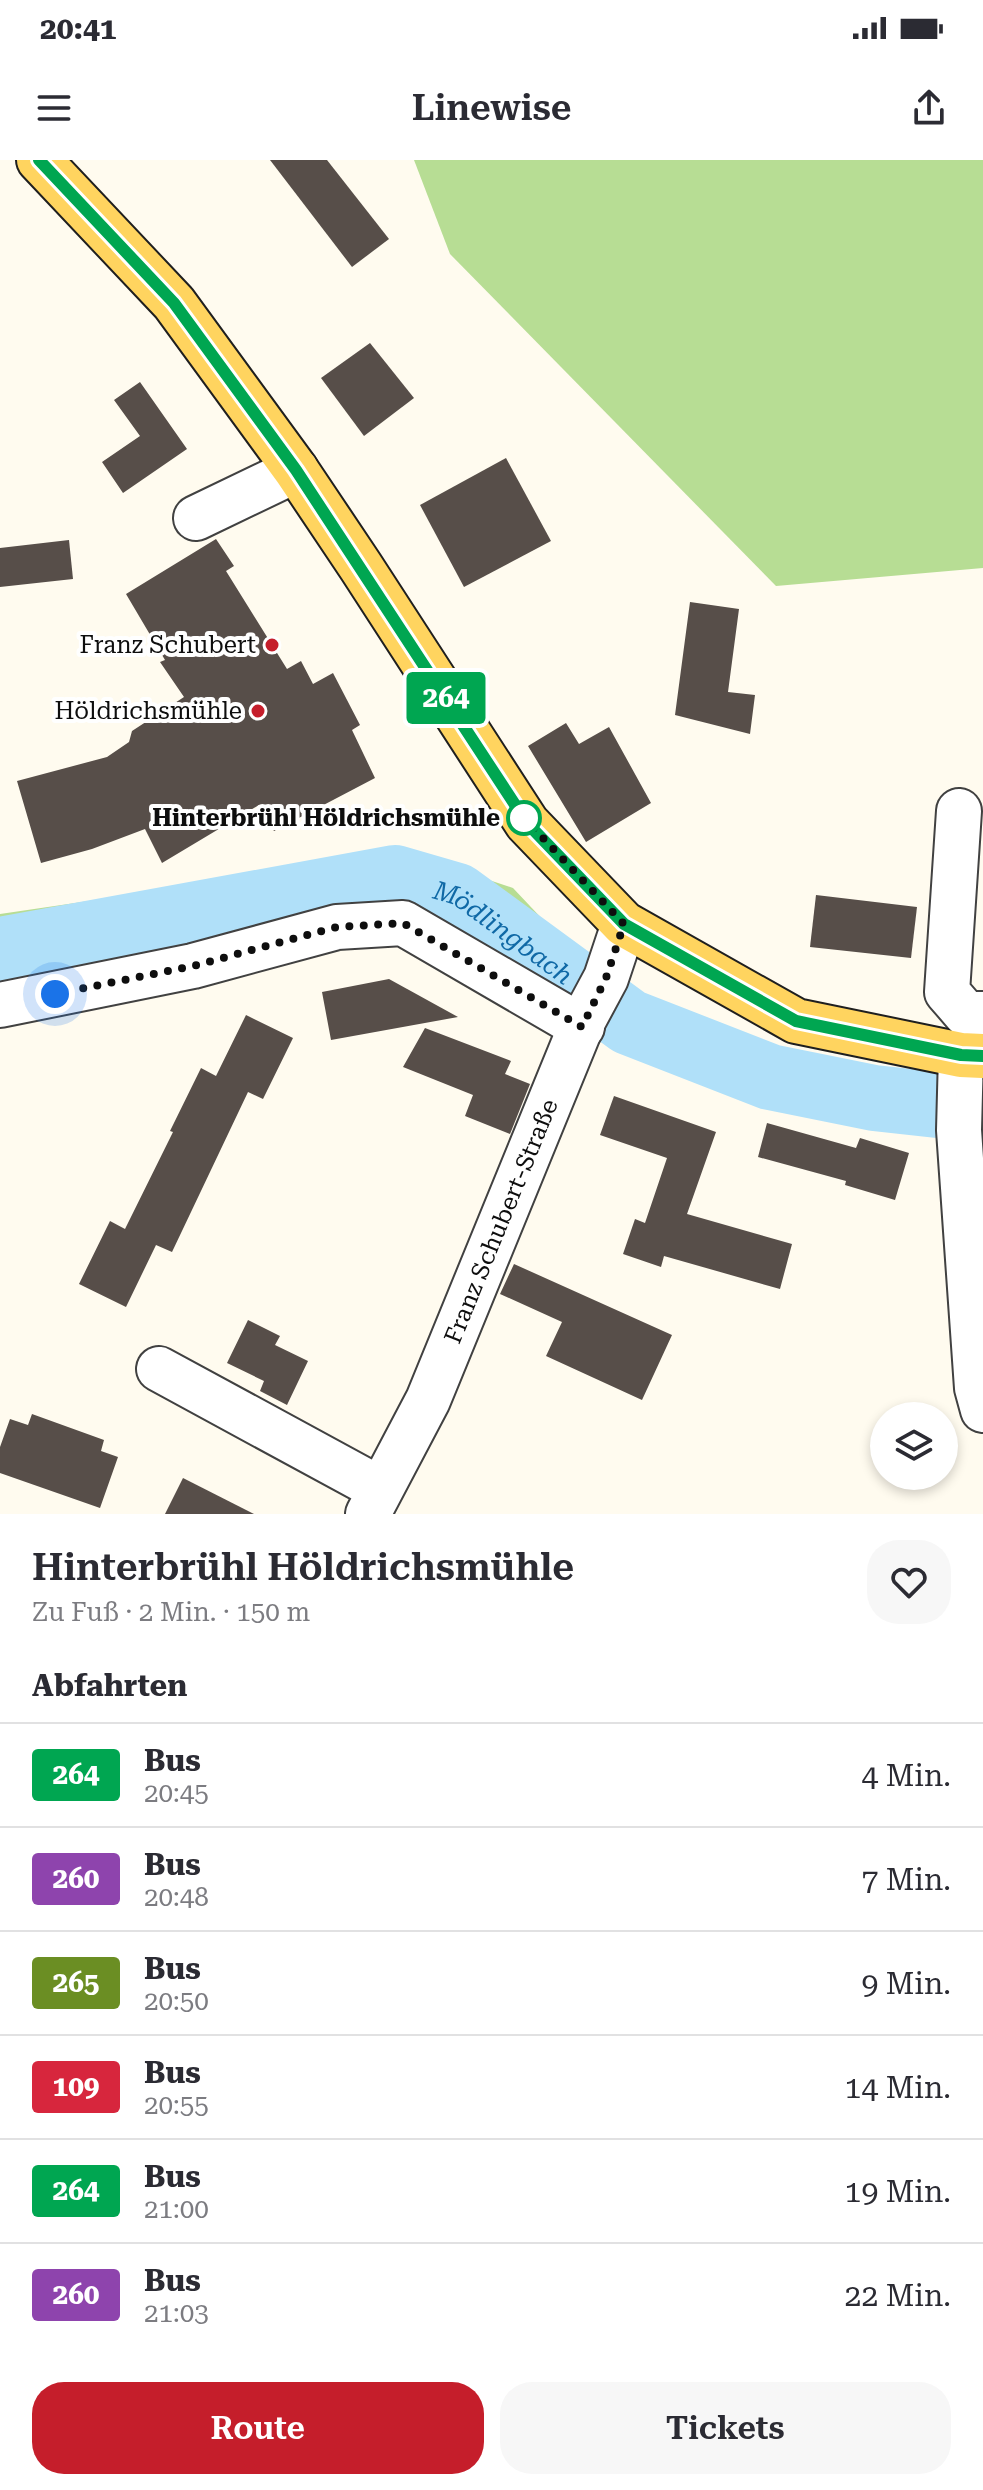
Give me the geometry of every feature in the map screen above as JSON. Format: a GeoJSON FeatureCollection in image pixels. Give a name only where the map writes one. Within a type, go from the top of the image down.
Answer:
{"type":"FeatureCollection","features":[{"type":"Feature","properties":{"kind":"main road"},"geometry":{"type":"LineString","coordinates":[[39,160],[174,303],[296,470],[527,823],[624,924],[796,1021],[966,1084]]}},
{"type":"Feature","properties":{"kind":"street"},"geometry":{"type":"LineString","coordinates":[[196,518],[296,470]]}},
{"type":"Feature","properties":{"kind":"street"},"geometry":{"type":"LineString","coordinates":[[959,811],[947,992],[966,1014],[983,1014]]}},
{"type":"Feature","properties":{"kind":"street"},"geometry":{"type":"LineString","coordinates":[[0,1005],[193,966],[337,927],[403,923],[583,1023]]}},
{"type":"Feature","properties":{"kind":"street","name":"Franz Schubert-Straße"},"geometry":{"type":"LineString","coordinates":[[374,1501],[428,1400],[583,1023],[606,978],[624,924]]}},
{"type":"Feature","properties":{"kind":"street"},"geometry":{"type":"LineString","coordinates":[[966,1084],[977,1388],[983,1410]]}},
{"type":"Feature","properties":{"kind":"street"},"geometry":{"type":"LineString","coordinates":[[159,1369],[374,1501]]}},
{"type":"Feature","properties":{"kind":"green space"},"geometry":{"type":"Polygon","coordinates":[[[414,160],[983,160],[983,568],[776,586],[450,254],[414,160]]]}},
{"type":"Feature","properties":{"kind":"green space"},"geometry":{"type":"Polygon","coordinates":[[[396,849],[513,888],[580,959],[567,995],[490,940],[381,896],[327,921],[0,976],[0,914],[273,874],[396,849]]]}},
{"type":"Feature","properties":{"kind":"building"},"geometry":{"type":"Polygon","coordinates":[[[270,160],[327,160],[389,239],[352,267],[270,160]]]}},
{"type":"Feature","properties":{"kind":"building"},"geometry":{"type":"Polygon","coordinates":[[[370,343],[414,398],[364,436],[321,378],[370,343]]]}},
{"type":"Feature","properties":{"kind":"building"},"geometry":{"type":"Polygon","coordinates":[[[140,382],[187,449],[123,493],[102,462],[140,436],[114,400],[140,382]]]}},
{"type":"Feature","properties":{"kind":"building"},"geometry":{"type":"Polygon","coordinates":[[[506,458],[551,541],[464,587],[420,505],[506,458]]]}},
{"type":"Feature","properties":{"kind":"building","name":"Höldrichsmühle"},"geometry":{"type":"Polygon","coordinates":[[[216,539],[234,566],[226,571],[287,669],[301,661],[313,684],[333,673],[360,725],[352,730],[375,778],[274,831],[259,805],[162,863],[145,829],[92,849],[41,863],[17,781],[107,757],[129,742],[132,731],[184,697],[160,662],[165,660],[126,594],[216,539]]]}},
{"type":"Feature","properties":{"kind":"building"},"geometry":{"type":"Polygon","coordinates":[[[69,540],[73,579],[0,587],[0,548],[69,540]]]}},
{"type":"Feature","properties":{"kind":"building"},"geometry":{"type":"Polygon","coordinates":[[[690,602],[739,609],[728,692],[755,695],[750,734],[675,715],[690,602]]]}},
{"type":"Feature","properties":{"kind":"building"},"geometry":{"type":"Polygon","coordinates":[[[566,723],[579,744],[609,727],[651,803],[586,842],[528,746],[566,723]]]}},
{"type":"Feature","properties":{"kind":"building"},"geometry":{"type":"Polygon","coordinates":[[[816,895],[917,907],[911,958],[810,947],[816,895]]]}},
{"type":"Feature","properties":{"kind":"building"},"geometry":{"type":"Polygon","coordinates":[[[389,979],[458,1017],[331,1040],[322,992],[389,979]]]}},
{"type":"Feature","properties":{"kind":"building"},"geometry":{"type":"Polygon","coordinates":[[[246,1015],[293,1038],[263,1099],[248,1092],[172,1252],[156,1245],[126,1307],[79,1284],[110,1221],[125,1229],[201,1068],[216,1076],[246,1015]]]}},
{"type":"Feature","properties":{"kind":"building"},"geometry":{"type":"Polygon","coordinates":[[[425,1028],[511,1061],[505,1074],[530,1084],[510,1134],[465,1116],[473,1095],[403,1067],[425,1028]]]}},
{"type":"Feature","properties":{"kind":"building"},"geometry":{"type":"Polygon","coordinates":[[[614,1096],[716,1132],[687,1214],[792,1244],[780,1289],[664,1256],[661,1267],[623,1254],[635,1219],[645,1223],[667,1158],[600,1135],[614,1096]]]}},
{"type":"Feature","properties":{"kind":"building"},"geometry":{"type":"Polygon","coordinates":[[[767,1123],[856,1148],[860,1138],[909,1153],[895,1200],[845,1185],[846,1181],[758,1157],[767,1123]]]}},
{"type":"Feature","properties":{"kind":"building"},"geometry":{"type":"Polygon","coordinates":[[[514,1264],[672,1335],[642,1400],[546,1356],[562,1322],[500,1294],[514,1264]]]}},
{"type":"Feature","properties":{"kind":"building"},"geometry":{"type":"Polygon","coordinates":[[[248,1320],[280,1336],[275,1345],[308,1361],[287,1405],[260,1391],[264,1381],[227,1363],[248,1320]]]}},
{"type":"Feature","properties":{"kind":"building"},"geometry":{"type":"Polygon","coordinates":[[[32,1414],[104,1440],[101,1451],[118,1457],[100,1508],[0,1473],[0,1447],[10,1419],[28,1425],[32,1414]]]}},
{"type":"Feature","properties":{"kind":"building"},"geometry":{"type":"Polygon","coordinates":[[[183,1478],[254,1514],[165,1514],[183,1478]]]}},
{"type":"Feature","properties":{"kind":"waterway","name":"Mödlingbach"},"geometry":{"type":"LineString","coordinates":[[0,950],[395,878],[457,896],[629,1022],[770,1077],[874,1098],[983,1110]]}},
{"type":"Feature","properties":{"kind":"bus line","name":"264"},"geometry":{"type":"LineString","coordinates":[[39,160],[174,303],[296,470],[527,823],[624,924],[796,1021],[961,1055],[983,1056]]}},
{"type":"Feature","properties":{"kind":"place","name":"Franz Schubert"},"geometry":{"type":"Point","coordinates":[272,645]}},
{"type":"Feature","properties":{"kind":"place","name":"Höldrichsmühle"},"geometry":{"type":"Point","coordinates":[258,711]}},
{"type":"Feature","properties":{"kind":"place","name":"Hinterbrühl Höldrichsmühle"},"geometry":{"type":"Point","coordinates":[524,818]}},
{"type":"Feature","properties":{"kind":"route"},"geometry":{"type":"LineString","coordinates":[[55,994],[193,966],[337,927],[403,923],[582,1027],[606,978],[624,924],[524,818]]}}]}
